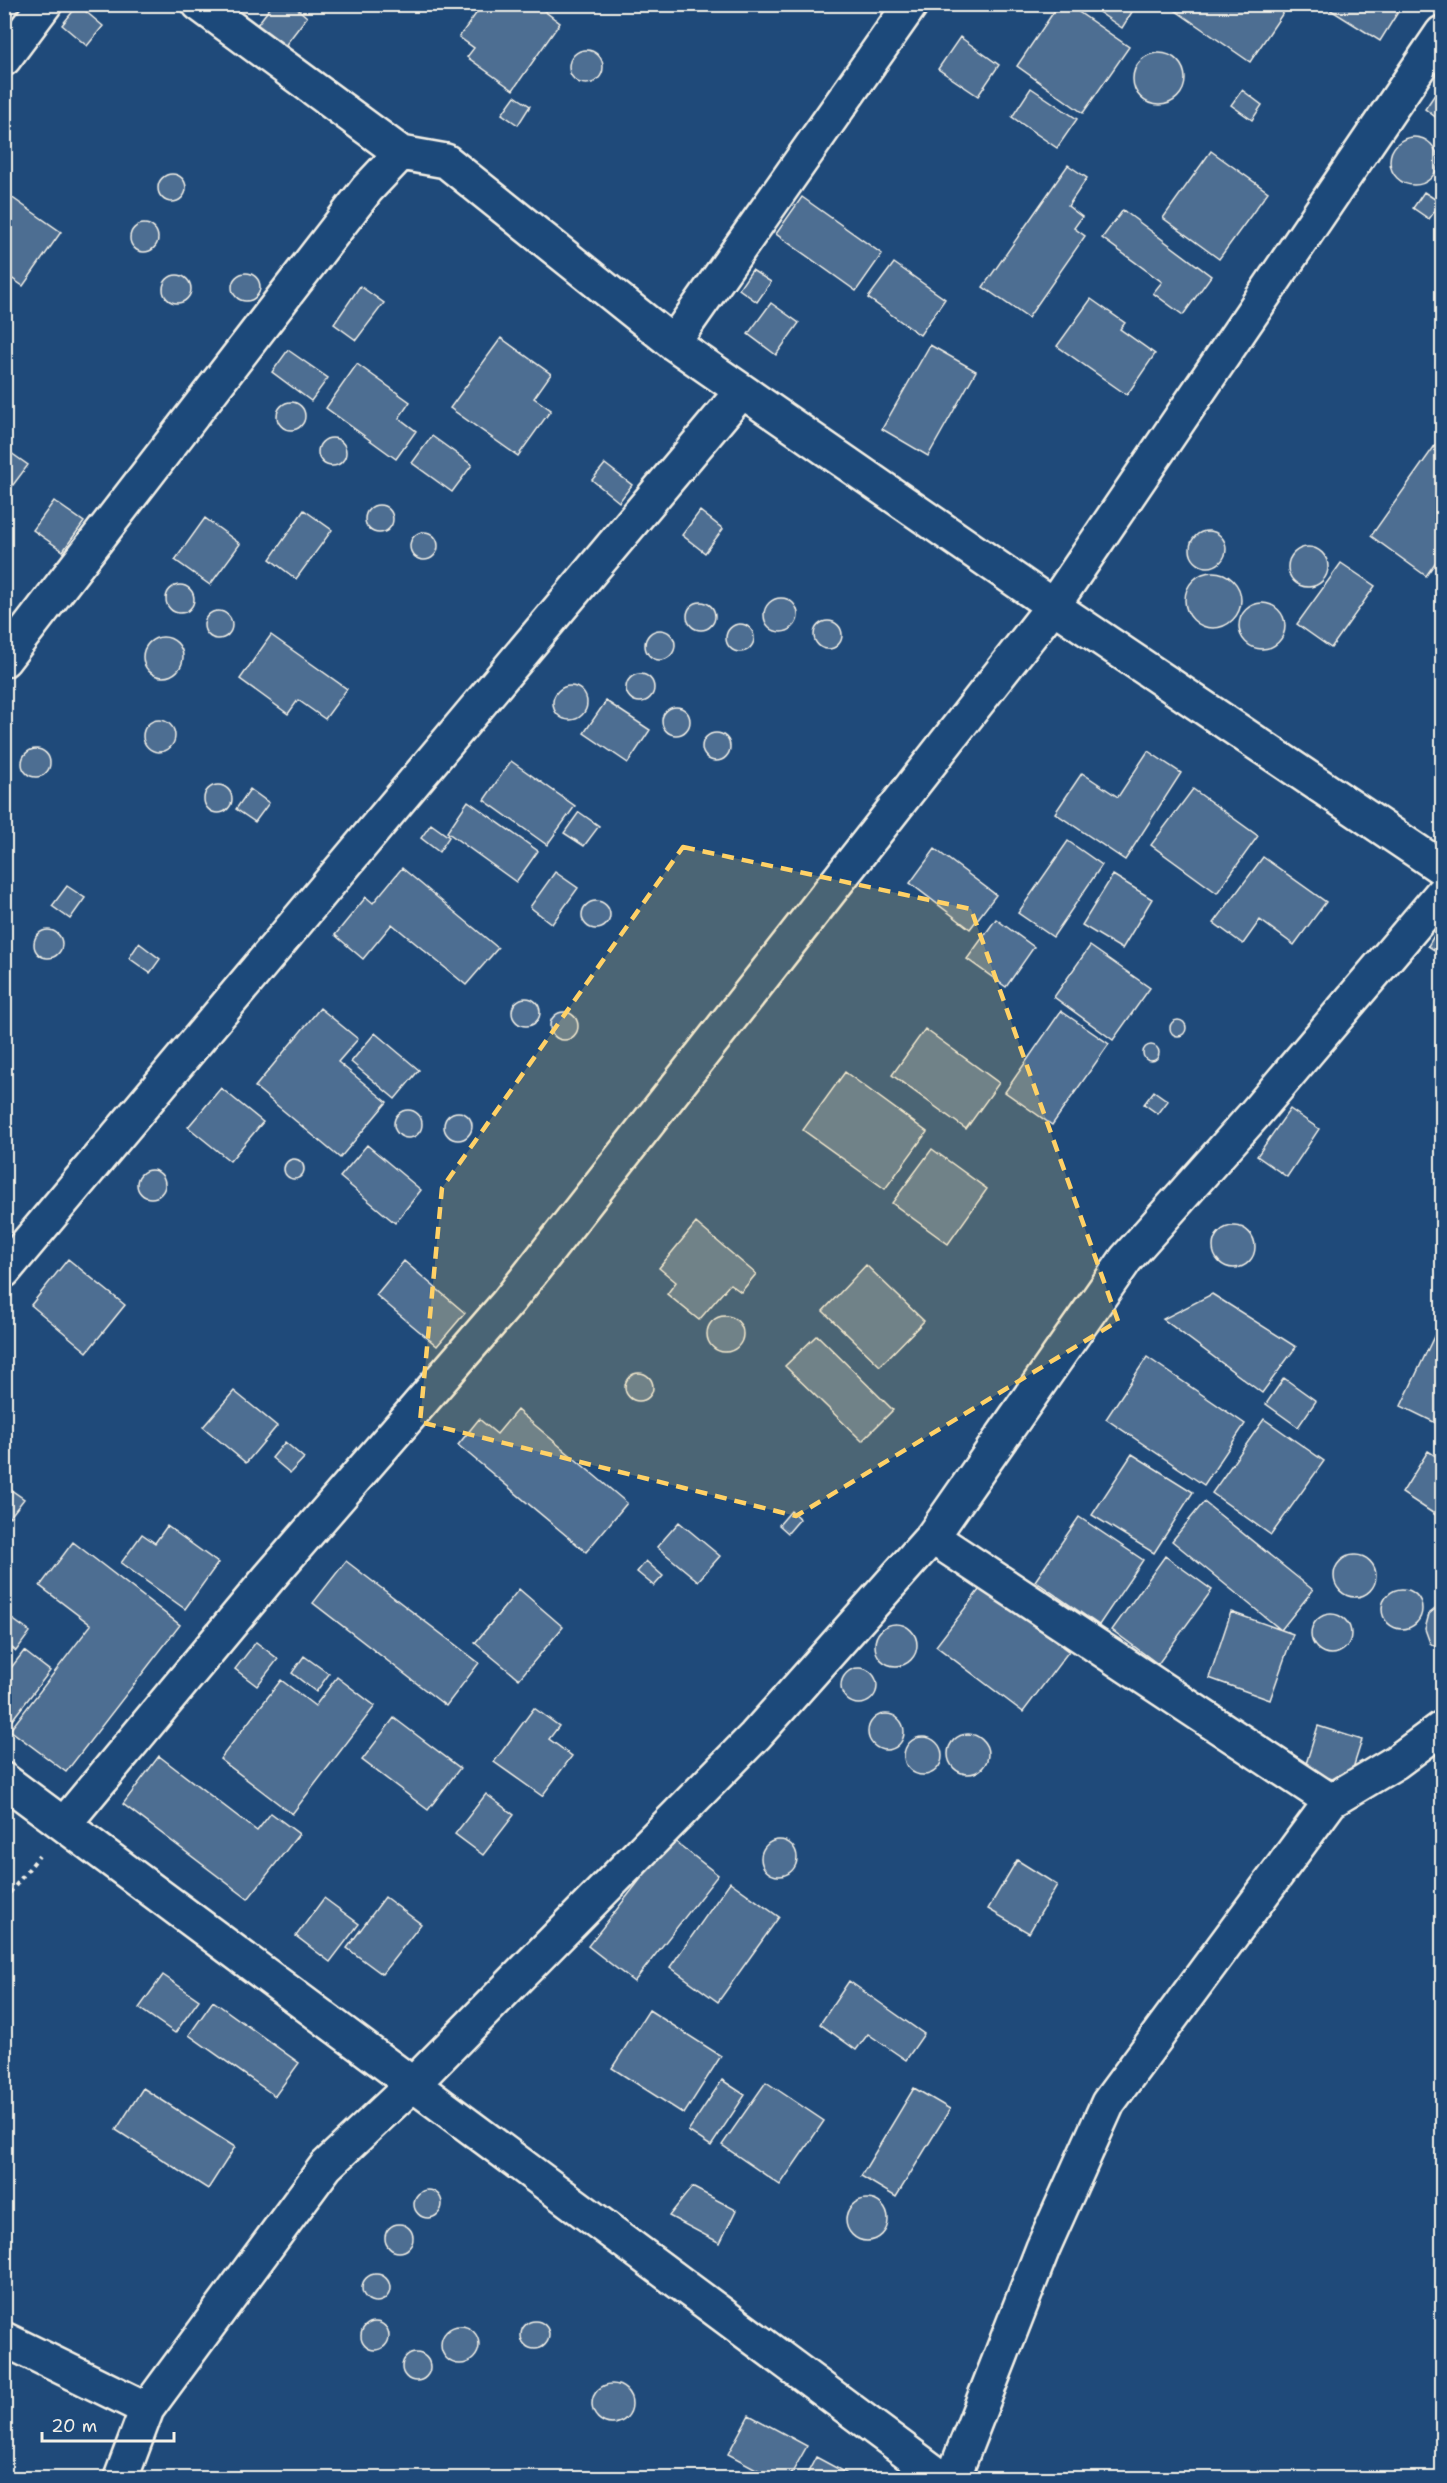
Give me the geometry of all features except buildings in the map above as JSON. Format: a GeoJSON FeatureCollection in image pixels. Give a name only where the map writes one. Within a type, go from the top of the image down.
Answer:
{"type":"FeatureCollection","features":[{"type":"Feature","properties":{"kind":"street"},"geometry":{"type":"LineString","coordinates":[[4,59],[45,4]]}},
{"type":"Feature","properties":{"kind":"street"},"geometry":{"type":"LineString","coordinates":[[199,4],[401,153],[446,161],[673,343],[742,392],[1053,606],[1443,868]]}},
{"type":"Feature","properties":{"kind":"street"},"geometry":{"type":"LineString","coordinates":[[673,343],[911,4]]}},
{"type":"Feature","properties":{"kind":"street"},"geometry":{"type":"LineString","coordinates":[[65,1823],[268,1580],[508,1302],[1053,606],[1443,33]]}},
{"type":"Feature","properties":{"kind":"street"},"geometry":{"type":"LineString","coordinates":[[4,660],[367,189],[401,153]]}},
{"type":"Feature","properties":{"kind":"street"},"geometry":{"type":"LineString","coordinates":[[4,1271],[742,392]]}},
{"type":"Feature","properties":{"kind":"street"},"geometry":{"type":"LineString","coordinates":[[121,2478],[147,2409],[326,2166],[414,2083],[755,1737],[933,1537],[1126,1258],[1253,1116],[1443,893]]}},
{"type":"Feature","properties":{"kind":"street"},"geometry":{"type":"LineString","coordinates":[[933,1537],[1331,1801]]}},
{"type":"Feature","properties":{"kind":"street"},"geometry":{"type":"LineString","coordinates":[[953,2478],[1043,2248],[1108,2103],[1331,1801],[1396,1762],[1443,1728]]}},
{"type":"Feature","properties":{"kind":"street"},"geometry":{"type":"LineString","coordinates":[[4,1780],[65,1823],[942,2478]]}},
{"type":"Feature","properties":{"kind":"street"},"geometry":{"type":"LineString","coordinates":[[4,2338],[147,2409]]}},
{"type":"Feature","properties":{"kind":"path"},"geometry":{"type":"LineString","coordinates":[[4,1900],[65,1823]]}},
{"type":"Feature","properties":{"kind":"highlighted area"},"geometry":{"type":"Polygon","coordinates":[[[683,847],[971,909],[1118,1321],[796,1516],[420,1422],[442,1188],[683,847]]]}}]}
